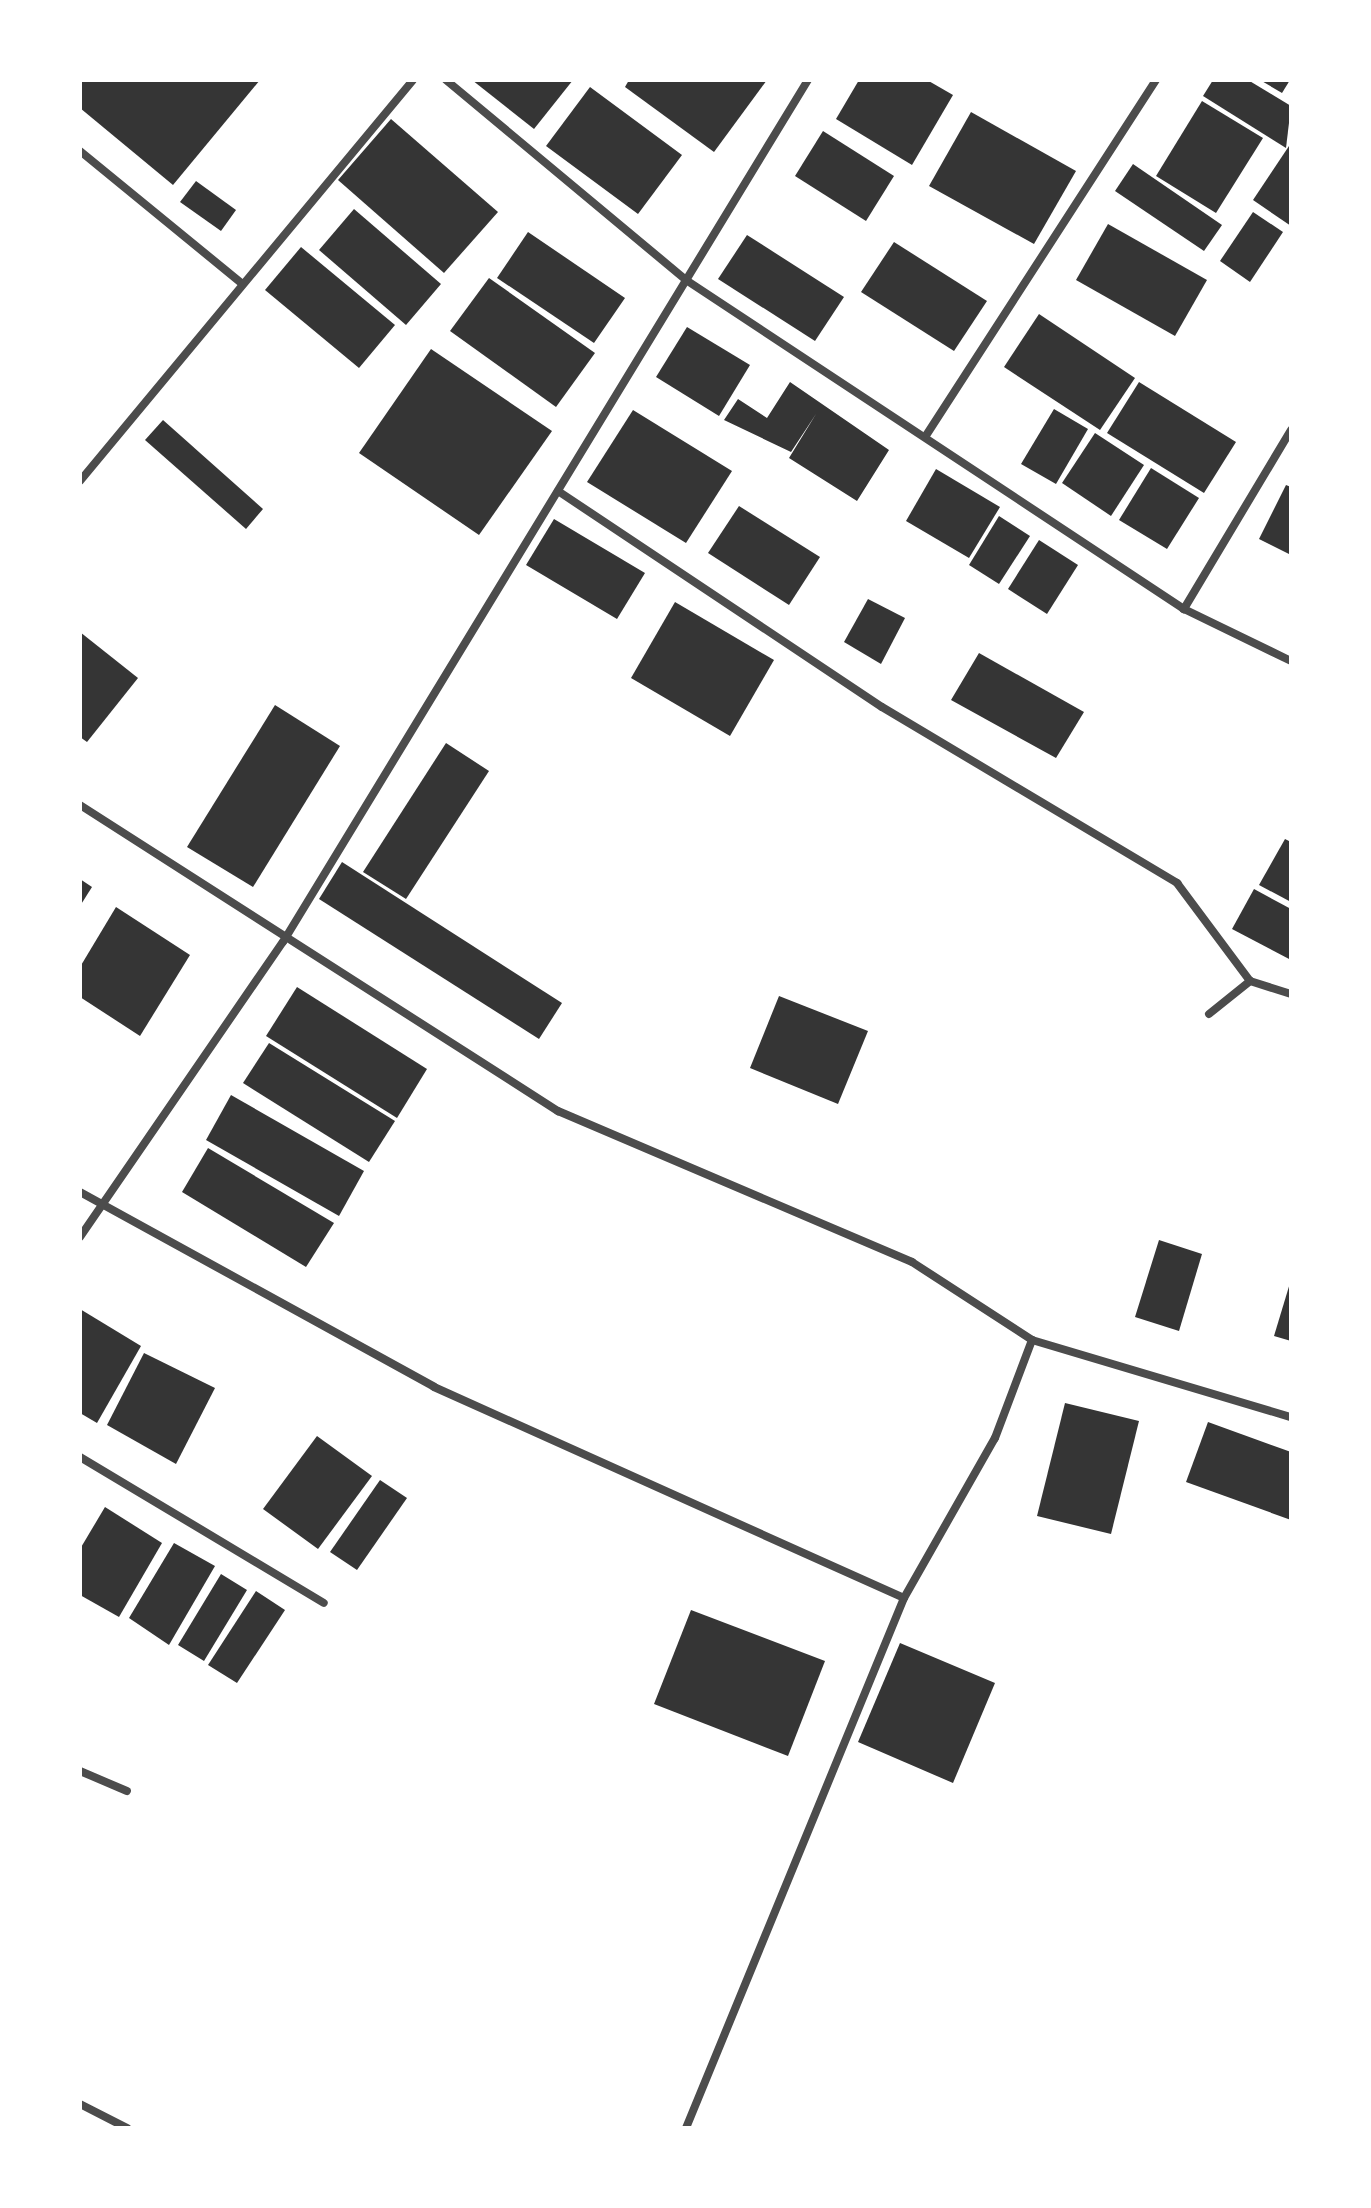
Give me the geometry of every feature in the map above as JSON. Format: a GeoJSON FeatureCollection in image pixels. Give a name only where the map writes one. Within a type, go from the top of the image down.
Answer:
{"type":"FeatureCollection","features":[{"type":"Feature","properties":{"kind":"street"},"geometry":{"type":"LineString","coordinates":[[80,481],[240,282],[413,80]]}},
{"type":"Feature","properties":{"kind":"street"},"geometry":{"type":"LineString","coordinates":[[446,80],[686,280],[927,434],[1184,609],[1291,661]]}},
{"type":"Feature","properties":{"kind":"street"},"geometry":{"type":"LineString","coordinates":[[80,1237],[283,942],[808,80]]}},
{"type":"Feature","properties":{"kind":"street"},"geometry":{"type":"LineString","coordinates":[[927,434],[1156,80]]}},
{"type":"Feature","properties":{"kind":"street"},"geometry":{"type":"LineString","coordinates":[[80,151],[240,282]]}},
{"type":"Feature","properties":{"kind":"street"},"geometry":{"type":"LineString","coordinates":[[1184,609],[1291,430]]}},
{"type":"Feature","properties":{"kind":"street"},"geometry":{"type":"LineString","coordinates":[[558,491],[882,707],[1177,883],[1250,981],[1291,994]]}},
{"type":"Feature","properties":{"kind":"street"},"geometry":{"type":"LineString","coordinates":[[80,805],[283,942],[558,1111],[912,1262],[1032,1340],[1291,1417]]}},
{"type":"Feature","properties":{"kind":"street"},"geometry":{"type":"LineString","coordinates":[[1209,1014],[1250,981]]}},
{"type":"Feature","properties":{"kind":"street"},"geometry":{"type":"LineString","coordinates":[[80,1192],[434,1387],[904,1598]]}},
{"type":"Feature","properties":{"kind":"street"},"geometry":{"type":"LineString","coordinates":[[686,2128],[904,1598],[995,1438],[1032,1340]]}},
{"type":"Feature","properties":{"kind":"street"},"geometry":{"type":"LineString","coordinates":[[80,1457],[324,1603]]}},
{"type":"Feature","properties":{"kind":"street"},"geometry":{"type":"LineString","coordinates":[[80,1771],[127,1791]]}},
{"type":"Feature","properties":{"kind":"street"},"geometry":{"type":"LineString","coordinates":[[80,2104],[127,2128]]}},
{"type":"Feature","properties":{"kind":"building"},"geometry":{"type":"Polygon","coordinates":[[[80,80],[260,80],[173,185],[80,108],[80,80]]]}},
{"type":"Feature","properties":{"kind":"building"},"geometry":{"type":"Polygon","coordinates":[[[472,80],[573,80],[534,129],[472,80]]]}},
{"type":"Feature","properties":{"kind":"building"},"geometry":{"type":"Polygon","coordinates":[[[629,80],[767,80],[714,152],[625,87],[629,80]]]}},
{"type":"Feature","properties":{"kind":"building"},"geometry":{"type":"Polygon","coordinates":[[[859,80],[927,80],[953,95],[912,165],[836,119],[859,80]]]}},
{"type":"Feature","properties":{"kind":"building"},"geometry":{"type":"Polygon","coordinates":[[[1213,80],[1248,80],[1291,106],[1286,148],[1203,96],[1213,80]]]}},
{"type":"Feature","properties":{"kind":"building"},"geometry":{"type":"Polygon","coordinates":[[[1260,80],[1290,80],[1282,93],[1260,80]]]}},
{"type":"Feature","properties":{"kind":"building"},"geometry":{"type":"Polygon","coordinates":[[[590,87],[682,155],[638,214],[546,146],[590,87]]]}},
{"type":"Feature","properties":{"kind":"building"},"geometry":{"type":"Polygon","coordinates":[[[1202,101],[1263,138],[1216,213],[1156,176],[1202,101]]]}},
{"type":"Feature","properties":{"kind":"building"},"geometry":{"type":"Polygon","coordinates":[[[971,112],[1076,171],[1034,244],[929,186],[971,112]]]}},
{"type":"Feature","properties":{"kind":"building"},"geometry":{"type":"Polygon","coordinates":[[[391,119],[498,212],[444,273],[338,180],[391,119]]]}},
{"type":"Feature","properties":{"kind":"building"},"geometry":{"type":"Polygon","coordinates":[[[823,131],[894,176],[866,221],[795,176],[823,131]]]}},
{"type":"Feature","properties":{"kind":"building"},"geometry":{"type":"Polygon","coordinates":[[[1291,143],[1291,226],[1253,200],[1291,143]]]}},
{"type":"Feature","properties":{"kind":"building"},"geometry":{"type":"Polygon","coordinates":[[[1133,164],[1222,225],[1204,251],[1115,191],[1133,164]]]}},
{"type":"Feature","properties":{"kind":"building"},"geometry":{"type":"Polygon","coordinates":[[[196,181],[236,210],[221,231],[180,202],[196,181]]]}},
{"type":"Feature","properties":{"kind":"building"},"geometry":{"type":"Polygon","coordinates":[[[354,209],[441,284],[406,325],[319,250],[354,209]]]}},
{"type":"Feature","properties":{"kind":"building"},"geometry":{"type":"Polygon","coordinates":[[[1253,212],[1283,232],[1250,282],[1220,261],[1253,212]]]}},
{"type":"Feature","properties":{"kind":"building"},"geometry":{"type":"Polygon","coordinates":[[[1108,224],[1207,280],[1175,336],[1076,280],[1108,224]]]}},
{"type":"Feature","properties":{"kind":"building"},"geometry":{"type":"Polygon","coordinates":[[[528,232],[625,298],[594,343],[497,278],[528,232]]]}},
{"type":"Feature","properties":{"kind":"building"},"geometry":{"type":"Polygon","coordinates":[[[747,235],[844,297],[815,341],[718,279],[747,235]]]}},
{"type":"Feature","properties":{"kind":"building"},"geometry":{"type":"Polygon","coordinates":[[[894,242],[987,301],[954,351],[861,292],[894,242]]]}},
{"type":"Feature","properties":{"kind":"building"},"geometry":{"type":"Polygon","coordinates":[[[301,247],[395,325],[359,368],[265,290],[301,247]]]}},
{"type":"Feature","properties":{"kind":"building"},"geometry":{"type":"Polygon","coordinates":[[[489,278],[595,353],[556,407],[450,331],[489,278]]]}},
{"type":"Feature","properties":{"kind":"building"},"geometry":{"type":"Polygon","coordinates":[[[1039,314],[1135,378],[1100,430],[1004,367],[1039,314]]]}},
{"type":"Feature","properties":{"kind":"building"},"geometry":{"type":"Polygon","coordinates":[[[687,327],[750,365],[719,416],[656,377],[687,327]]]}},
{"type":"Feature","properties":{"kind":"building"},"geometry":{"type":"Polygon","coordinates":[[[431,349],[552,431],[479,535],[359,453],[431,349]]]}},
{"type":"Feature","properties":{"kind":"building"},"geometry":{"type":"Polygon","coordinates":[[[790,382],[889,450],[857,501],[789,458],[816,414],[791,452],[724,420],[738,399],[767,418],[790,382]]]}},
{"type":"Feature","properties":{"kind":"building"},"geometry":{"type":"Polygon","coordinates":[[[1139,382],[1236,442],[1204,493],[1107,433],[1139,382]]]}},
{"type":"Feature","properties":{"kind":"building"},"geometry":{"type":"Polygon","coordinates":[[[1054,409],[1088,429],[1056,484],[1021,464],[1054,409]]]}},
{"type":"Feature","properties":{"kind":"building"},"geometry":{"type":"Polygon","coordinates":[[[633,410],[732,471],[686,543],[587,482],[633,410]]]}},
{"type":"Feature","properties":{"kind":"building"},"geometry":{"type":"Polygon","coordinates":[[[163,420],[263,509],[246,529],[145,440],[163,420]]]}},
{"type":"Feature","properties":{"kind":"building"},"geometry":{"type":"Polygon","coordinates":[[[1095,433],[1144,465],[1111,516],[1062,483],[1095,433]]]}},
{"type":"Feature","properties":{"kind":"building"},"geometry":{"type":"Polygon","coordinates":[[[1151,468],[1199,498],[1167,549],[1119,520],[1151,468]]]}},
{"type":"Feature","properties":{"kind":"building"},"geometry":{"type":"Polygon","coordinates":[[[936,469],[1000,507],[969,558],[906,521],[936,469]]]}},
{"type":"Feature","properties":{"kind":"building"},"geometry":{"type":"Polygon","coordinates":[[[1286,485],[1291,487],[1291,555],[1259,539],[1286,485]]]}},
{"type":"Feature","properties":{"kind":"building"},"geometry":{"type":"Polygon","coordinates":[[[739,506],[820,557],[789,605],[708,553],[739,506]]]}},
{"type":"Feature","properties":{"kind":"building"},"geometry":{"type":"Polygon","coordinates":[[[999,516],[1030,536],[999,584],[969,565],[999,516]]]}},
{"type":"Feature","properties":{"kind":"building"},"geometry":{"type":"Polygon","coordinates":[[[554,519],[645,573],[617,619],[526,565],[554,519]]]}},
{"type":"Feature","properties":{"kind":"building"},"geometry":{"type":"Polygon","coordinates":[[[1039,540],[1078,565],[1047,614],[1008,589],[1039,540]]]}},
{"type":"Feature","properties":{"kind":"building"},"geometry":{"type":"Polygon","coordinates":[[[868,599],[905,618],[881,664],[844,642],[868,599]]]}},
{"type":"Feature","properties":{"kind":"building"},"geometry":{"type":"Polygon","coordinates":[[[675,602],[774,660],[730,736],[631,678],[675,602]]]}},
{"type":"Feature","properties":{"kind":"building"},"geometry":{"type":"Polygon","coordinates":[[[80,632],[138,678],[87,742],[80,737],[80,632]]]}},
{"type":"Feature","properties":{"kind":"building"},"geometry":{"type":"Polygon","coordinates":[[[979,653],[1084,712],[1056,758],[951,700],[979,653]]]}},
{"type":"Feature","properties":{"kind":"building"},"geometry":{"type":"Polygon","coordinates":[[[275,705],[340,746],[253,887],[187,847],[275,705]]]}},
{"type":"Feature","properties":{"kind":"building"},"geometry":{"type":"Polygon","coordinates":[[[446,743],[489,771],[406,899],[363,872],[446,743]]]}},
{"type":"Feature","properties":{"kind":"building"},"geometry":{"type":"Polygon","coordinates":[[[1285,839],[1291,842],[1291,902],[1259,885],[1285,839]]]}},
{"type":"Feature","properties":{"kind":"building"},"geometry":{"type":"Polygon","coordinates":[[[342,862],[562,1003],[539,1039],[319,899],[342,862]]]}},
{"type":"Feature","properties":{"kind":"building"},"geometry":{"type":"Polygon","coordinates":[[[80,879],[92,887],[80,906],[80,879]]]}},
{"type":"Feature","properties":{"kind":"building"},"geometry":{"type":"Polygon","coordinates":[[[1254,889],[1291,909],[1291,960],[1232,929],[1254,889]]]}},
{"type":"Feature","properties":{"kind":"building"},"geometry":{"type":"Polygon","coordinates":[[[116,907],[190,955],[140,1036],[80,997],[80,967],[116,907]]]}},
{"type":"Feature","properties":{"kind":"building"},"geometry":{"type":"Polygon","coordinates":[[[297,987],[427,1069],[397,1118],[266,1036],[297,987]]]}},
{"type":"Feature","properties":{"kind":"building"},"geometry":{"type":"Polygon","coordinates":[[[779,996],[868,1031],[838,1104],[750,1068],[779,996]]]}},
{"type":"Feature","properties":{"kind":"building"},"geometry":{"type":"Polygon","coordinates":[[[269,1043],[395,1121],[369,1162],[243,1083],[269,1043]]]}},
{"type":"Feature","properties":{"kind":"building"},"geometry":{"type":"Polygon","coordinates":[[[231,1095],[364,1171],[339,1216],[206,1140],[231,1095]]]}},
{"type":"Feature","properties":{"kind":"building"},"geometry":{"type":"Polygon","coordinates":[[[208,1148],[334,1223],[306,1267],[182,1192],[208,1148]]]}},
{"type":"Feature","properties":{"kind":"building"},"geometry":{"type":"Polygon","coordinates":[[[1159,1240],[1202,1254],[1179,1331],[1135,1317],[1159,1240]]]}},
{"type":"Feature","properties":{"kind":"building"},"geometry":{"type":"Polygon","coordinates":[[[1291,1283],[1291,1341],[1274,1336],[1291,1283]]]}},
{"type":"Feature","properties":{"kind":"building"},"geometry":{"type":"Polygon","coordinates":[[[80,1309],[141,1346],[97,1423],[80,1413],[80,1309]]]}},
{"type":"Feature","properties":{"kind":"building"},"geometry":{"type":"Polygon","coordinates":[[[144,1353],[215,1388],[176,1464],[107,1425],[144,1353]]]}},
{"type":"Feature","properties":{"kind":"building"},"geometry":{"type":"Polygon","coordinates":[[[1065,1403],[1139,1421],[1111,1534],[1037,1516],[1065,1403]]]}},
{"type":"Feature","properties":{"kind":"building"},"geometry":{"type":"Polygon","coordinates":[[[1208,1422],[1291,1452],[1291,1520],[1186,1482],[1208,1422]]]}},
{"type":"Feature","properties":{"kind":"building"},"geometry":{"type":"Polygon","coordinates":[[[317,1436],[372,1476],[318,1549],[263,1509],[317,1436]]]}},
{"type":"Feature","properties":{"kind":"building"},"geometry":{"type":"Polygon","coordinates":[[[380,1480],[407,1498],[357,1570],[330,1552],[380,1480]]]}},
{"type":"Feature","properties":{"kind":"building"},"geometry":{"type":"Polygon","coordinates":[[[105,1507],[162,1543],[119,1617],[80,1595],[80,1549],[105,1507]]]}},
{"type":"Feature","properties":{"kind":"building"},"geometry":{"type":"Polygon","coordinates":[[[174,1543],[215,1566],[169,1645],[129,1618],[174,1543]]]}},
{"type":"Feature","properties":{"kind":"building"},"geometry":{"type":"Polygon","coordinates":[[[221,1574],[247,1590],[204,1661],[178,1645],[221,1574]]]}},
{"type":"Feature","properties":{"kind":"building"},"geometry":{"type":"Polygon","coordinates":[[[256,1591],[285,1610],[237,1683],[208,1665],[256,1591]]]}},
{"type":"Feature","properties":{"kind":"building"},"geometry":{"type":"Polygon","coordinates":[[[691,1610],[825,1661],[788,1756],[654,1704],[691,1610]]]}},
{"type":"Feature","properties":{"kind":"building"},"geometry":{"type":"Polygon","coordinates":[[[900,1643],[995,1683],[953,1783],[858,1742],[900,1643]]]}}]}
